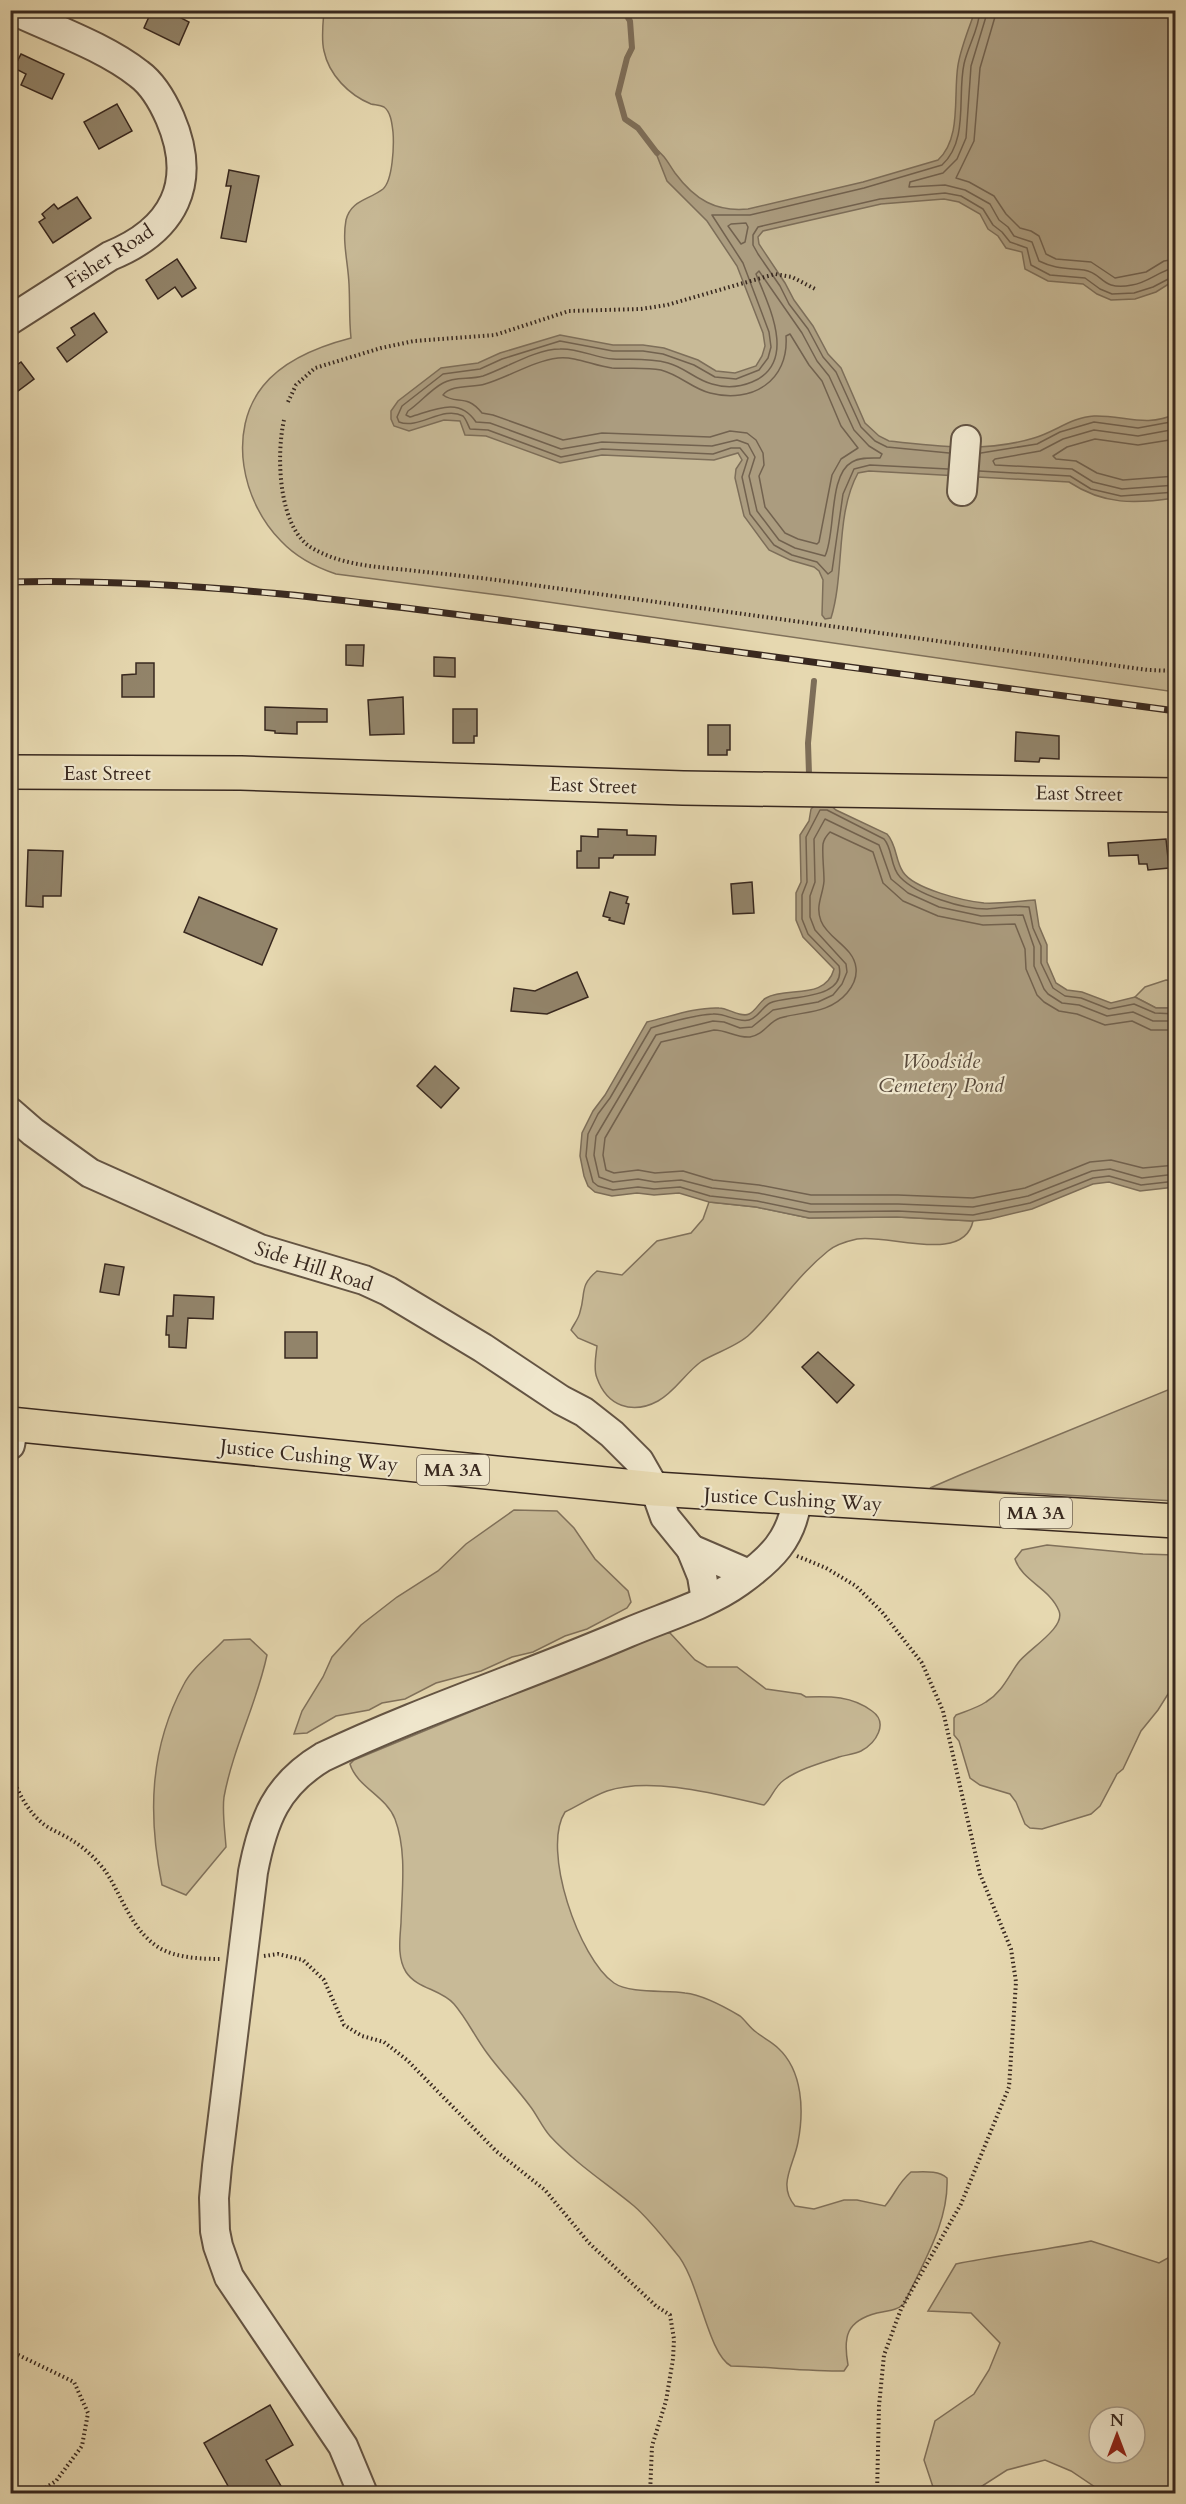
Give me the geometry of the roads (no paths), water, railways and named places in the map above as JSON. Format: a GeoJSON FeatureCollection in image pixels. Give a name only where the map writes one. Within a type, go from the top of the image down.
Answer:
{"type":"FeatureCollection","features":[{"type":"Feature","properties":{"kind":"main road","name":"East Street"},"geometry":{"type":"LineString","coordinates":[[10,772],[241,773],[682,788],[1176,795]]}},
{"type":"Feature","properties":{"kind":"main road","name":"Justice Cushing Way"},"geometry":{"type":"LineString","coordinates":[[12,1431],[654,1489],[1176,1521]]}},
{"type":"Feature","properties":{"kind":"street","name":"Fisher Road"},"geometry":{"type":"LineString","coordinates":[[10,320],[110,256],[127,249],[160,224],[177,199],[182,185],[182,165],[177,137],[168,113],[151,84],[140,74],[99,51],[13,10]]}},
{"type":"Feature","properties":{"kind":"street"},"geometry":{"type":"LineString","coordinates":[[962,491],[966,440]]}},
{"type":"Feature","properties":{"kind":"street","name":"Side Hill Road"},"geometry":{"type":"LineString","coordinates":[[10,1112],[33,1132],[75,1162],[111,1183],[260,1249],[364,1280],[402,1299],[599,1422],[639,1461],[654,1489],[665,1517],[691,1549]]}},
{"type":"Feature","properties":{"kind":"street"},"geometry":{"type":"LineString","coordinates":[[363,2493],[344,2446],[237,2292],[218,2246],[214,2214],[217,2166],[253,1872],[264,1826],[286,1787],[308,1766],[341,1748],[706,1600],[737,1584],[779,1546],[792,1527],[797,1499]]}},
{"type":"Feature","properties":{"kind":"street"},"geometry":{"type":"LineString","coordinates":[[691,1549],[749,1574]]}},
{"type":"Feature","properties":{"kind":"street"},"geometry":{"type":"LineString","coordinates":[[691,1549],[702,1576],[706,1600]]}},
{"type":"Feature","properties":{"kind":"water"},"geometry":{"type":"Polygon","coordinates":[[[975,11],[1175,11],[1175,280],[1156,292],[1135,299],[1111,300],[1083,284],[1048,281],[1025,269],[1022,252],[1006,248],[998,236],[988,229],[980,214],[959,202],[944,199],[881,204],[763,231],[758,237],[759,244],[813,326],[828,354],[841,368],[865,423],[879,436],[889,441],[943,446],[998,446],[1034,438],[1086,417],[1105,416],[1145,421],[1175,414],[1175,498],[1120,501],[1095,495],[1069,482],[869,471],[858,473],[846,507],[835,601],[831,618],[825,619],[822,615],[823,580],[819,571],[769,550],[744,516],[735,478],[736,469],[742,460],[738,453],[714,460],[602,455],[560,463],[486,436],[465,435],[460,421],[444,420],[409,431],[394,426],[391,411],[398,401],[441,368],[478,363],[500,353],[560,335],[613,345],[664,348],[698,360],[716,371],[735,373],[756,366],[765,346],[763,333],[737,266],[707,221],[667,181],[654,148],[664,156],[675,173],[698,197],[716,206],[736,209],[748,209],[863,182],[938,160],[946,151],[954,128],[958,65],[975,11]]]}},
{"type":"Feature","properties":{"kind":"water","name":"Woodside Cemetery Pond"},"geometry":{"type":"Polygon","coordinates":[[[829,804],[836,810],[887,834],[893,843],[903,872],[917,884],[952,897],[984,903],[1035,900],[1039,926],[1047,945],[1047,962],[1056,983],[1067,990],[1082,992],[1111,1003],[1135,997],[1156,1008],[1175,1008],[1175,1187],[1140,1191],[1109,1182],[1093,1184],[1032,1209],[973,1221],[897,1217],[809,1218],[756,1207],[709,1202],[679,1193],[654,1195],[637,1193],[612,1196],[595,1192],[588,1186],[580,1156],[582,1133],[647,1022],[710,1008],[723,1008],[746,1015],[766,998],[814,989],[829,979],[834,969],[803,937],[796,920],[796,893],[801,882],[800,835],[809,821],[811,809],[814,806],[829,804]]]}},
{"type":"Feature","properties":{"kind":"waterway"},"geometry":{"type":"LineString","coordinates":[[623,10],[630,21],[632,48],[627,58],[618,94],[625,119],[638,128],[657,153]]}},
{"type":"Feature","properties":{"kind":"waterway"},"geometry":{"type":"LineString","coordinates":[[809,774],[808,743],[814,681]]}},
{"type":"Feature","properties":{"kind":"railway"},"geometry":{"type":"LineString","coordinates":[[10,582],[152,584],[293,595],[1176,711]]}}]}
